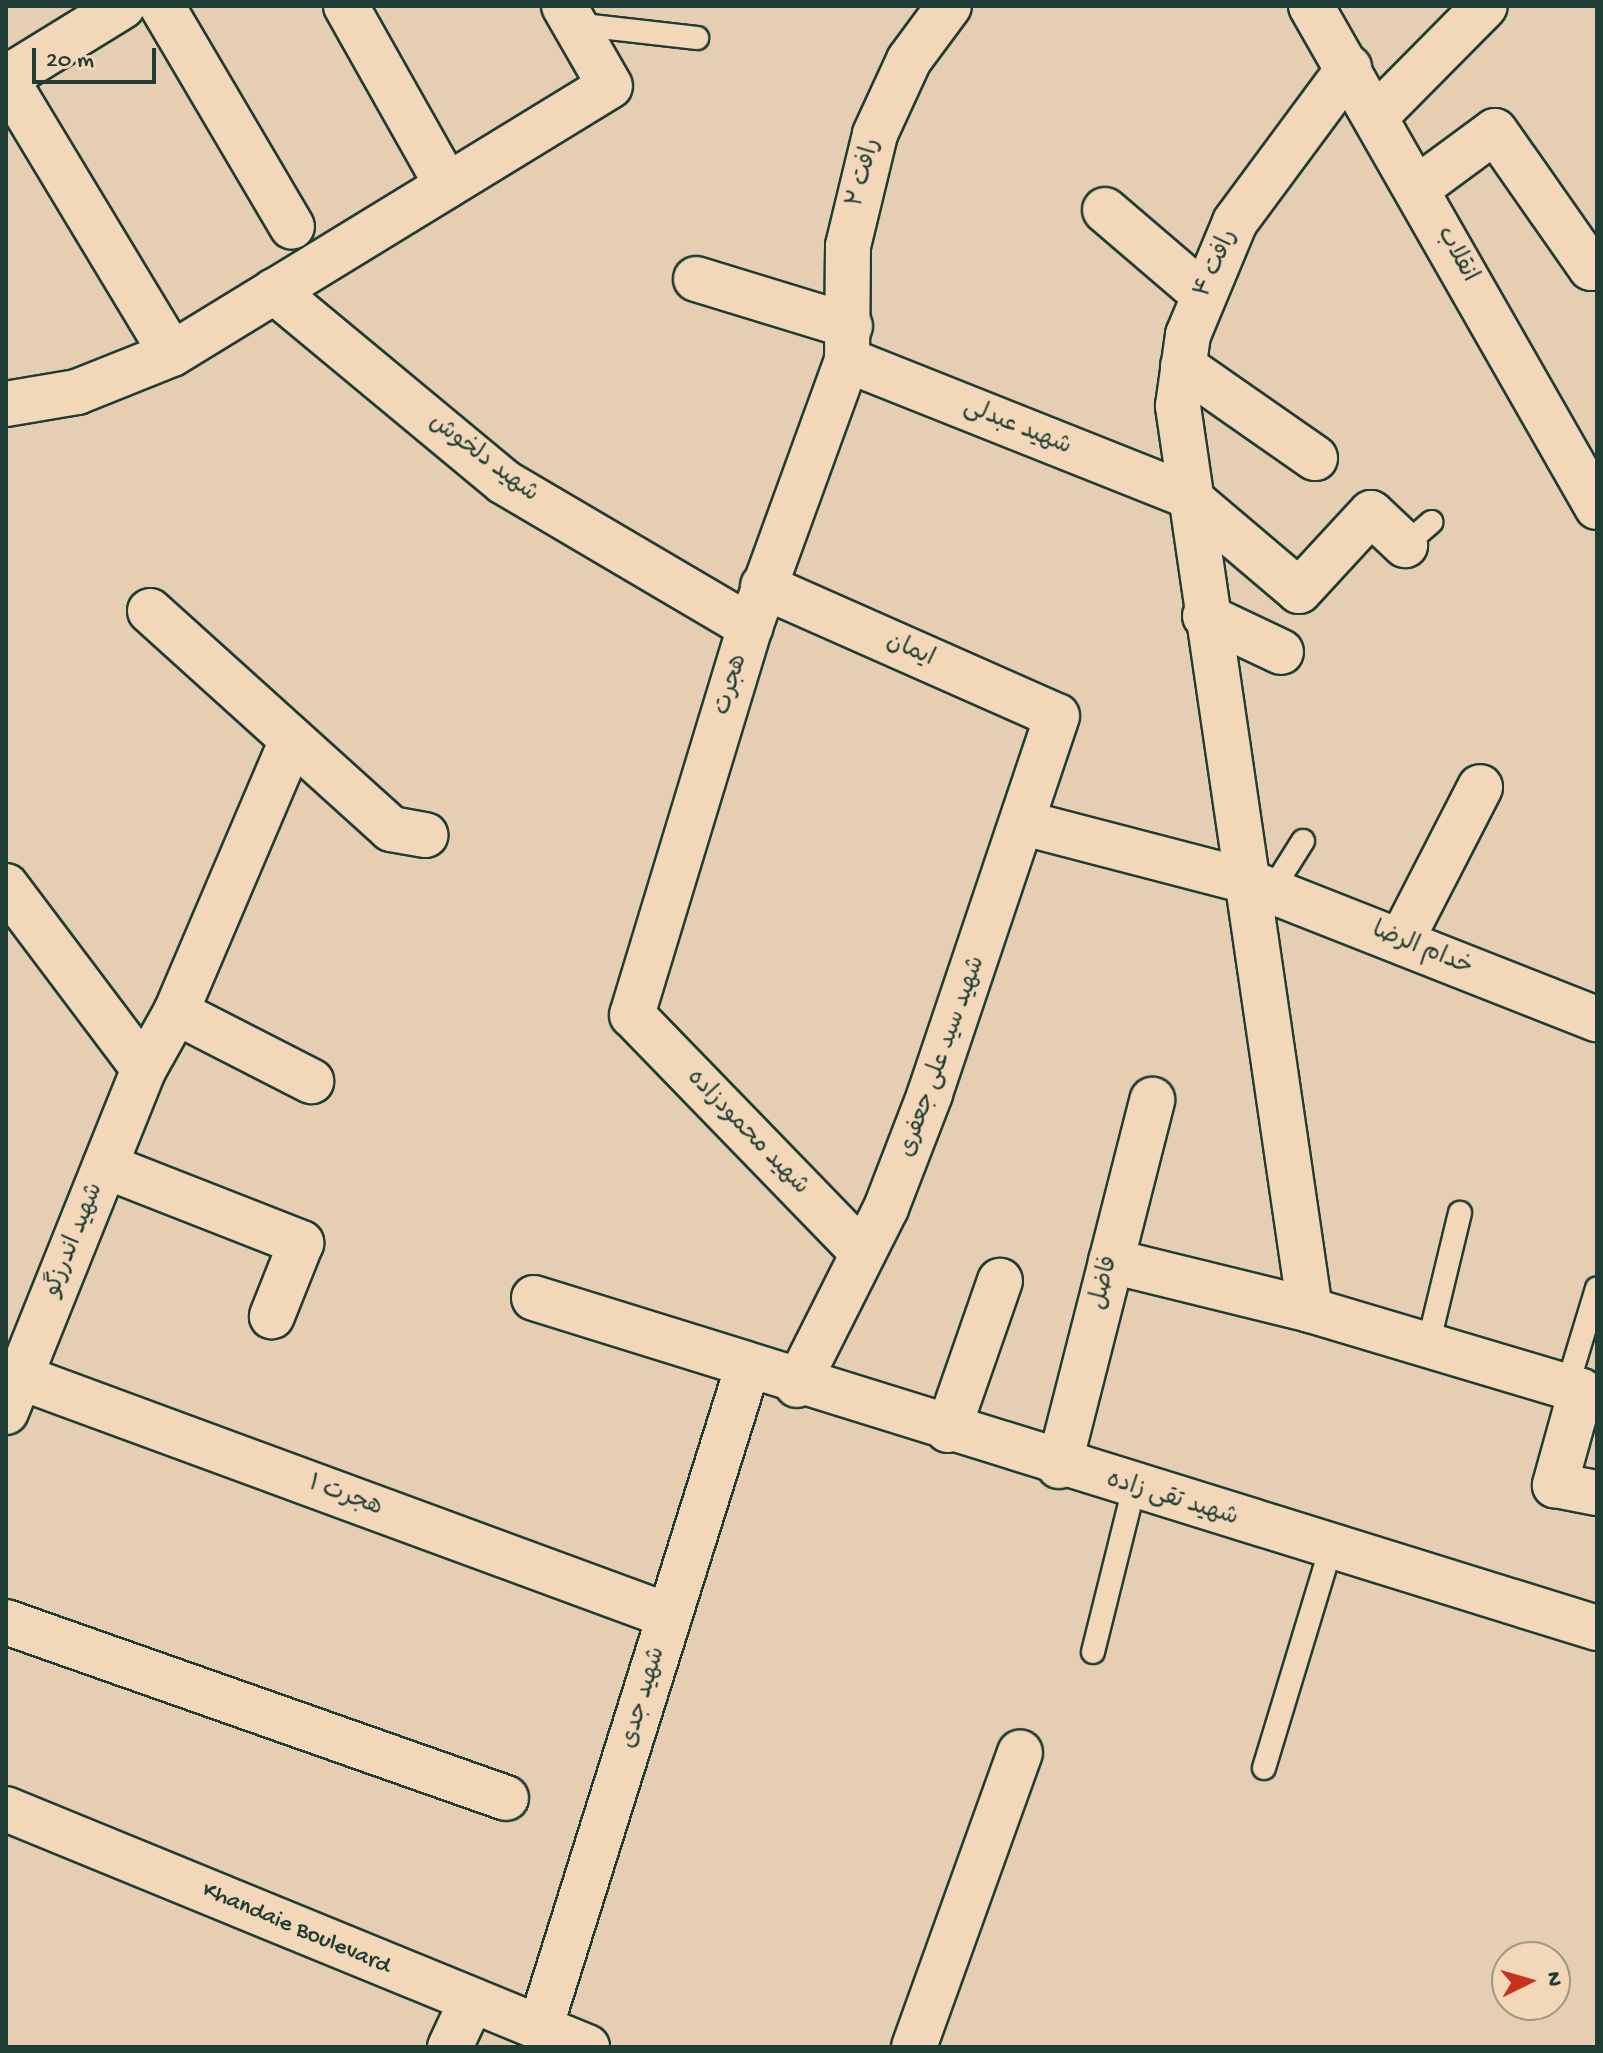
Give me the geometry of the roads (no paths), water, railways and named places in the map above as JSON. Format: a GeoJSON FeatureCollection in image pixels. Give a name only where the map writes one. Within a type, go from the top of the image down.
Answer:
{"type":"FeatureCollection","features":[{"type":"Feature","properties":{"kind":"street"},"geometry":{"type":"LineString","coordinates":[[123,6],[6,78],[172,354]]}},
{"type":"Feature","properties":{"kind":"street"},"geometry":{"type":"LineString","coordinates":[[162,6],[292,227]]}},
{"type":"Feature","properties":{"kind":"street"},"geometry":{"type":"LineString","coordinates":[[346,6],[447,185]]}},
{"type":"Feature","properties":{"kind":"street","name":"رافت ۲"},"geometry":{"type":"LineString","coordinates":[[848,343],[848,246],[875,134],[909,60],[949,6]]}},
{"type":"Feature","properties":{"kind":"street","name":"انقلاب"},"geometry":{"type":"LineString","coordinates":[[1311,6],[1419,187],[1597,507]]}},
{"type":"Feature","properties":{"kind":"street"},"geometry":{"type":"LineString","coordinates":[[1377,115],[1485,6]]}},
{"type":"Feature","properties":{"kind":"street"},"geometry":{"type":"LineString","coordinates":[[6,404],[77,392],[172,354],[610,86],[569,15]]}},
{"type":"Feature","properties":{"kind":"street","name":"رافت ۴"},"geometry":{"type":"LineString","coordinates":[[1310,1310],[1259,886],[1205,616],[1186,495],[1178,406],[1183,366],[1203,294],[1235,222],[1349,68]]}},
{"type":"Feature","properties":{"kind":"street"},"geometry":{"type":"LineString","coordinates":[[1419,187],[1495,131],[1591,268],[1597,262]]}},
{"type":"Feature","properties":{"kind":"street"},"geometry":{"type":"LineString","coordinates":[[1105,210],[1203,294]]}},
{"type":"Feature","properties":{"kind":"street","name":"شهید عبدلی"},"geometry":{"type":"LineString","coordinates":[[696,279],[848,343],[1186,495],[1299,591],[1371,513],[1418,533]]}},
{"type":"Feature","properties":{"kind":"street","name":"شهید دلخوش"},"geometry":{"type":"LineString","coordinates":[[274,291],[504,482],[750,627]]}},
{"type":"Feature","properties":{"kind":"street","name":"هجرت"},"geometry":{"type":"LineString","coordinates":[[632,1015],[763,586],[848,343]]}},
{"type":"Feature","properties":{"kind":"street"},"geometry":{"type":"LineString","coordinates":[[1183,366],[1315,458]]}},
{"type":"Feature","properties":{"kind":"street","name":"ایمان"},"geometry":{"type":"LineString","coordinates":[[763,586],[1057,716]]}},
{"type":"Feature","properties":{"kind":"street"},"geometry":{"type":"LineString","coordinates":[[150,611],[391,829],[425,835]]}},
{"type":"Feature","properties":{"kind":"street"},"geometry":{"type":"LineString","coordinates":[[1205,616],[1281,652]]}},
{"type":"Feature","properties":{"kind":"street","name":"شهید سید علی جعفری"},"geometry":{"type":"LineString","coordinates":[[797,1385],[862,1252],[930,1094],[1024,823],[1057,716]]}},
{"type":"Feature","properties":{"kind":"street","name":"شهید اندرزگو"},"geometry":{"type":"LineString","coordinates":[[13,1395],[144,1069],[176,1012],[292,740]]}},
{"type":"Feature","properties":{"kind":"street"},"geometry":{"type":"LineString","coordinates":[[1401,941],[1480,787]]}},
{"type":"Feature","properties":{"kind":"street","name":"خدام الرضا"},"geometry":{"type":"LineString","coordinates":[[1024,823],[1259,886],[1597,1019]]}},
{"type":"Feature","properties":{"kind":"street"},"geometry":{"type":"LineString","coordinates":[[6,886],[144,1069]]}},
{"type":"Feature","properties":{"kind":"street"},"geometry":{"type":"LineString","coordinates":[[176,1012],[311,1081]]}},
{"type":"Feature","properties":{"kind":"street","name":"شهید محمودزاده"},"geometry":{"type":"LineString","coordinates":[[632,1015],[862,1252]]}},
{"type":"Feature","properties":{"kind":"street","name":"فاضل"},"geometry":{"type":"LineString","coordinates":[[1059,1466],[1152,1100]]}},
{"type":"Feature","properties":{"kind":"street"},"geometry":{"type":"LineString","coordinates":[[105,1166],[301,1243],[272,1316]]}},
{"type":"Feature","properties":{"kind":"street"},"geometry":{"type":"LineString","coordinates":[[1111,1261],[1310,1310],[1581,1391],[1555,1485],[1597,1493]]}},
{"type":"Feature","properties":{"kind":"street"},"geometry":{"type":"LineString","coordinates":[[948,1430],[1000,1281]]}},
{"type":"Feature","properties":{"kind":"street","name":"شهید تقی زاده"},"geometry":{"type":"LineString","coordinates":[[534,1298],[797,1385],[1597,1628]]}},
{"type":"Feature","properties":{"kind":"street","name":"شهید جدی"},"geometry":{"type":"LineString","coordinates":[[540,2028],[747,1369]]}},
{"type":"Feature","properties":{"kind":"street","name":"هجرت ۱"},"geometry":{"type":"LineString","coordinates":[[13,1395],[669,1616]]}},
{"type":"Feature","properties":{"kind":"street"},"geometry":{"type":"LineString","coordinates":[[6,1622],[506,1798]]}},
{"type":"Feature","properties":{"kind":"street"},"geometry":{"type":"LineString","coordinates":[[914,2047],[1020,1752]]}},
{"type":"Feature","properties":{"kind":"street","name":"Khandaie Boulevard"},"geometry":{"type":"LineString","coordinates":[[6,1809],[587,2047]]}},
{"type":"Feature","properties":{"kind":"street"},"geometry":{"type":"LineString","coordinates":[[450,2047],[471,2002]]}},
{"type":"Feature","properties":{"kind":"lane"},"geometry":{"type":"LineString","coordinates":[[569,15],[697,38]]}},
{"type":"Feature","properties":{"kind":"lane"},"geometry":{"type":"LineString","coordinates":[[1259,886],[1303,841]]}},
{"type":"Feature","properties":{"kind":"lane"},"geometry":{"type":"LineString","coordinates":[[1428,1345],[1460,1213]]}},
{"type":"Feature","properties":{"kind":"lane"},"geometry":{"type":"LineString","coordinates":[[1567,1387],[1597,1288]]}},
{"type":"Feature","properties":{"kind":"lane"},"geometry":{"type":"LineString","coordinates":[[1093,1652],[1134,1488]]}},
{"type":"Feature","properties":{"kind":"lane"},"geometry":{"type":"LineString","coordinates":[[1264,1768],[1331,1548]]}}]}
